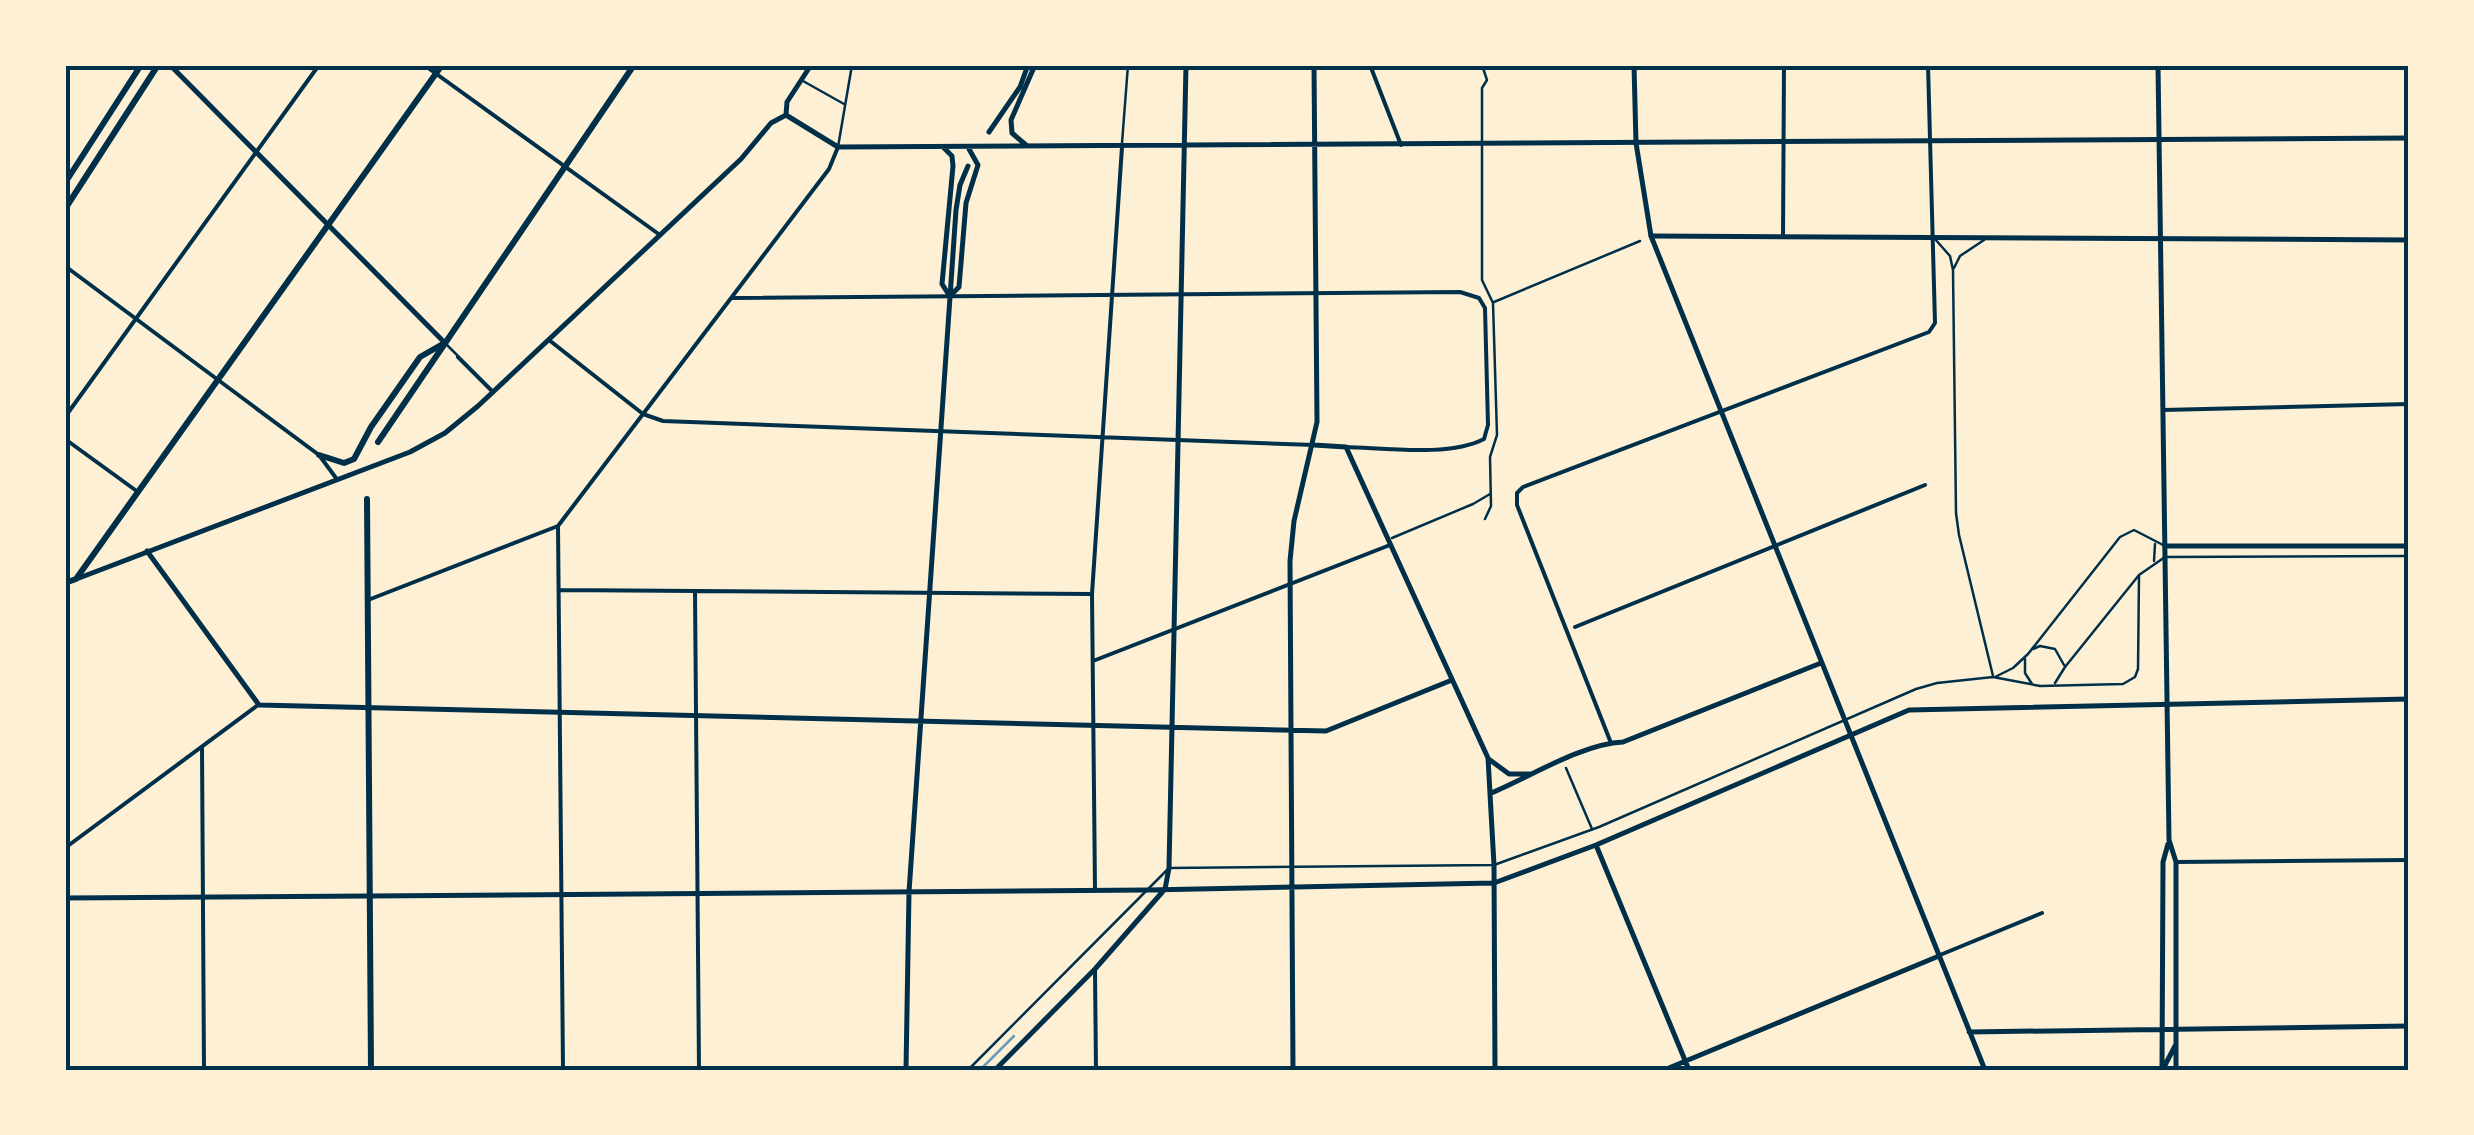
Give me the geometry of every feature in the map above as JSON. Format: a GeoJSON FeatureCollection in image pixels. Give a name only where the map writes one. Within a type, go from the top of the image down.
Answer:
{"type":"FeatureCollection","features":[{"type":"Feature","properties":{"kind":"main road"},"geometry":{"type":"LineString","coordinates":[[65,183],[141,65]]}},
{"type":"Feature","properties":{"kind":"main road"},"geometry":{"type":"LineString","coordinates":[[65,209],[158,65]]}},
{"type":"Feature","properties":{"kind":"main road"},"geometry":{"type":"LineString","coordinates":[[65,584],[76,579],[442,65]]}},
{"type":"Feature","properties":{"kind":"main road"},"geometry":{"type":"LineString","coordinates":[[378,442],[634,65]]}},
{"type":"Feature","properties":{"kind":"main road"},"geometry":{"type":"LineString","coordinates":[[320,454],[344,464],[354,460],[371,427],[420,358],[444,343]]}},
{"type":"Feature","properties":{"kind":"main road"},"geometry":{"type":"LineString","coordinates":[[367,500],[371,1070]]}},
{"type":"Feature","properties":{"kind":"street"},"geometry":{"type":"LineString","coordinates":[[170,65],[493,392]]}},
{"type":"Feature","properties":{"kind":"street"},"geometry":{"type":"LineString","coordinates":[[65,417],[319,65]]}},
{"type":"Feature","properties":{"kind":"street"},"geometry":{"type":"LineString","coordinates":[[424,65],[660,236]]}},
{"type":"Feature","properties":{"kind":"street"},"geometry":{"type":"LineString","coordinates":[[786,115],[786,102],[811,65]]}},
{"type":"Feature","properties":{"kind":"street"},"geometry":{"type":"LineString","coordinates":[[367,600],[558,526],[829,168],[838,148],[852,65]]}},
{"type":"Feature","properties":{"kind":"street"},"geometry":{"type":"LineString","coordinates":[[988,132],[1031,65]]}},
{"type":"Feature","properties":{"kind":"street"},"geometry":{"type":"LineString","coordinates":[[1031,65],[1010,126],[1016,139],[1035,147]]}},
{"type":"Feature","properties":{"kind":"street"},"geometry":{"type":"LineString","coordinates":[[1094,890],[1092,594],[1128,65]]}},
{"type":"Feature","properties":{"kind":"street"},"geometry":{"type":"LineString","coordinates":[[995,1070],[1095,969],[1166,889],[1186,65]]}},
{"type":"Feature","properties":{"kind":"street"},"geometry":{"type":"LineString","coordinates":[[1293,1070],[1290,584],[1294,521],[1317,422],[1314,65]]}},
{"type":"Feature","properties":{"kind":"street"},"geometry":{"type":"LineString","coordinates":[[1370,65],[1400,145]]}},
{"type":"Feature","properties":{"kind":"street"},"geometry":{"type":"LineString","coordinates":[[1482,65],[1487,80],[1482,88],[1482,280],[1493,302],[1497,435],[1490,457],[1491,508],[1485,519]]}},
{"type":"Feature","properties":{"kind":"street"},"geometry":{"type":"LineString","coordinates":[[1634,65],[1636,143],[1651,236],[1985,1070]]}},
{"type":"Feature","properties":{"kind":"street"},"geometry":{"type":"LineString","coordinates":[[1783,237],[1784,65]]}},
{"type":"Feature","properties":{"kind":"street"},"geometry":{"type":"LineString","coordinates":[[1610,742],[1516,505],[1517,493],[1934,327],[1928,65]]}},
{"type":"Feature","properties":{"kind":"street"},"geometry":{"type":"LineString","coordinates":[[2158,65],[2169,840],[2176,862],[2176,1070]]}},
{"type":"Feature","properties":{"kind":"street"},"geometry":{"type":"LineString","coordinates":[[802,80],[845,104]]}},
{"type":"Feature","properties":{"kind":"street"},"geometry":{"type":"LineString","coordinates":[[786,115],[838,148],[2409,138]]}},
{"type":"Feature","properties":{"kind":"street"},"geometry":{"type":"LineString","coordinates":[[76,579],[428,444],[493,392],[748,152],[770,123],[786,115]]}},
{"type":"Feature","properties":{"kind":"street"},"geometry":{"type":"LineString","coordinates":[[944,148],[952,156],[953,166],[942,284],[950,296]]}},
{"type":"Feature","properties":{"kind":"street"},"geometry":{"type":"LineString","coordinates":[[950,296],[959,287],[966,203],[978,165],[968,148]]}},
{"type":"Feature","properties":{"kind":"street"},"geometry":{"type":"LineString","coordinates":[[906,1070],[910,892],[950,296],[958,197],[968,166]]}},
{"type":"Feature","properties":{"kind":"street"},"geometry":{"type":"LineString","coordinates":[[1651,236],[2409,240]]}},
{"type":"Feature","properties":{"kind":"street"},"geometry":{"type":"LineString","coordinates":[[1934,238],[1950,256],[1953,270],[1958,524],[1994,677]]}},
{"type":"Feature","properties":{"kind":"street"},"geometry":{"type":"LineString","coordinates":[[1953,270],[1960,256],[1987,238]]}},
{"type":"Feature","properties":{"kind":"street"},"geometry":{"type":"LineString","coordinates":[[1493,302],[1640,241]]}},
{"type":"Feature","properties":{"kind":"street"},"geometry":{"type":"LineString","coordinates":[[65,266],[320,454],[337,480]]}},
{"type":"Feature","properties":{"kind":"street"},"geometry":{"type":"LineString","coordinates":[[549,340],[643,414],[663,421],[1430,448],[1468,445],[1484,439],[1488,425],[1485,308],[1473,294],[730,298]]}},
{"type":"Feature","properties":{"kind":"street"},"geometry":{"type":"LineString","coordinates":[[2163,410],[2409,404]]}},
{"type":"Feature","properties":{"kind":"street"},"geometry":{"type":"LineString","coordinates":[[65,438],[138,492]]}},
{"type":"Feature","properties":{"kind":"street"},"geometry":{"type":"LineString","coordinates":[[1346,446],[1488,758],[1494,864],[1495,1070]]}},
{"type":"Feature","properties":{"kind":"street"},"geometry":{"type":"LineString","coordinates":[[1576,626],[1925,484]]}},
{"type":"Feature","properties":{"kind":"street"},"geometry":{"type":"LineString","coordinates":[[1092,661],[1290,584],[1491,494]]}},
{"type":"Feature","properties":{"kind":"street"},"geometry":{"type":"LineString","coordinates":[[558,526],[563,1070]]}},
{"type":"Feature","properties":{"kind":"street"},"geometry":{"type":"LineString","coordinates":[[1994,677],[2013,668],[2028,654],[2120,537],[2134,530],[2165,546],[2409,546]]}},
{"type":"Feature","properties":{"kind":"street"},"geometry":{"type":"LineString","coordinates":[[2153,562],[2154,543]]}},
{"type":"Feature","properties":{"kind":"street"},"geometry":{"type":"LineString","coordinates":[[147,551],[259,705]]}},
{"type":"Feature","properties":{"kind":"street"},"geometry":{"type":"LineString","coordinates":[[2054,684],[2139,575],[2165,557],[2409,556]]}},
{"type":"Feature","properties":{"kind":"street"},"geometry":{"type":"LineString","coordinates":[[968,1070],[1169,868],[1494,864],[1592,830],[1916,689],[1994,677],[2048,686],[2123,684],[2135,677],[2138,669],[2139,575]]}},
{"type":"Feature","properties":{"kind":"street"},"geometry":{"type":"LineString","coordinates":[[558,590],[1092,594]]}},
{"type":"Feature","properties":{"kind":"street"},"geometry":{"type":"LineString","coordinates":[[696,591],[699,1070]]}},
{"type":"Feature","properties":{"kind":"street"},"geometry":{"type":"LineString","coordinates":[[2032,684],[2024,666],[2028,654],[2040,646],[2060,654],[2064,667]]}},
{"type":"Feature","properties":{"kind":"street"},"geometry":{"type":"LineString","coordinates":[[1491,793],[1610,742],[1623,742],[1822,663]]}},
{"type":"Feature","properties":{"kind":"street"},"geometry":{"type":"LineString","coordinates":[[65,848],[259,705],[1326,731],[1452,680]]}},
{"type":"Feature","properties":{"kind":"street"},"geometry":{"type":"LineString","coordinates":[[65,898],[1148,890],[1494,883],[1596,845],[1918,708],[2409,699]]}},
{"type":"Feature","properties":{"kind":"street"},"geometry":{"type":"LineString","coordinates":[[202,747],[204,1070]]}},
{"type":"Feature","properties":{"kind":"street"},"geometry":{"type":"LineString","coordinates":[[1488,758],[1509,774],[1532,774]]}},
{"type":"Feature","properties":{"kind":"street"},"geometry":{"type":"LineString","coordinates":[[1566,768],[1592,830]]}},
{"type":"Feature","properties":{"kind":"street"},"geometry":{"type":"LineString","coordinates":[[2162,1070],[2162,862],[2169,840]]}},
{"type":"Feature","properties":{"kind":"street"},"geometry":{"type":"LineString","coordinates":[[1596,845],[1689,1070]]}},
{"type":"Feature","properties":{"kind":"street"},"geometry":{"type":"LineString","coordinates":[[2176,862],[2409,860]]}},
{"type":"Feature","properties":{"kind":"street"},"geometry":{"type":"LineString","coordinates":[[1664,1070],[2042,913]]}},
{"type":"Feature","properties":{"kind":"street"},"geometry":{"type":"LineString","coordinates":[[2162,926],[2176,925]]}},
{"type":"Feature","properties":{"kind":"street"},"geometry":{"type":"LineString","coordinates":[[1095,969],[1096,1070]]}},
{"type":"Feature","properties":{"kind":"street"},"geometry":{"type":"LineString","coordinates":[[1969,1032],[2409,1026]]}},
{"type":"Feature","properties":{"kind":"street"},"geometry":{"type":"LineString","coordinates":[[2162,1070],[2176,1044]]}},
{"type":"Feature","properties":{"kind":"waterway"},"geometry":{"type":"LineString","coordinates":[[980,1070],[1014,1036]]}}]}
